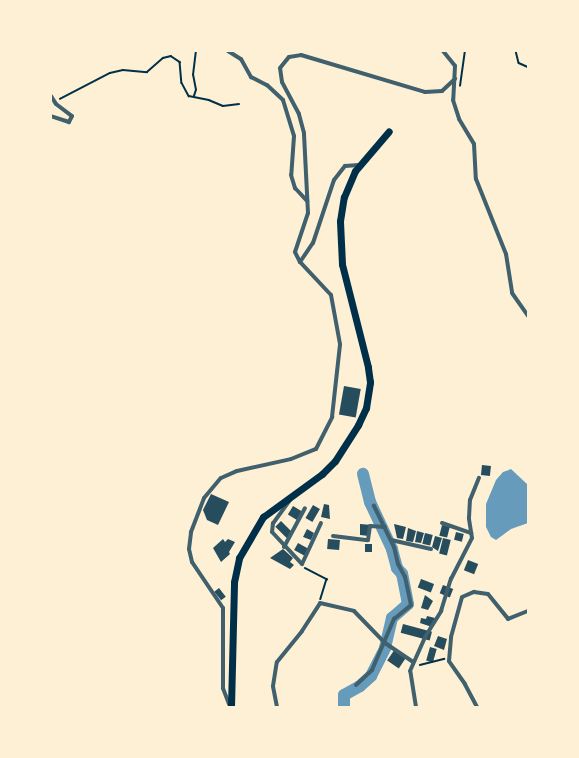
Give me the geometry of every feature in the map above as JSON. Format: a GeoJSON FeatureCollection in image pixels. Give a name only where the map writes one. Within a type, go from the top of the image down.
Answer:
{"type":"FeatureCollection","features":[{"type":"Feature","properties":{"kind":"highway"},"geometry":{"type":"LineString","coordinates":[[230,707],[236,565],[250,534],[263,517],[322,474],[335,461],[358,425],[368,397],[368,367],[342,264],[339,240],[344,197],[359,165],[389,131]]}},
{"type":"Feature","properties":{"kind":"street"},"geometry":{"type":"LineString","coordinates":[[228,51],[241,59],[252,78],[267,85],[283,100],[294,136],[291,175],[296,190],[307,201]]}},
{"type":"Feature","properties":{"kind":"street"},"geometry":{"type":"LineString","coordinates":[[443,51],[455,66],[452,96],[459,119],[474,144],[476,179],[506,254],[512,293],[528,316]]}},
{"type":"Feature","properties":{"kind":"street"},"geometry":{"type":"LineString","coordinates":[[230,707],[223,688],[223,608],[192,562],[189,539],[204,498],[217,481],[231,473],[312,452],[330,421],[340,344],[333,300],[325,286],[300,262],[294,248],[307,219],[303,128],[280,74],[281,65],[293,55],[306,56],[425,92],[442,91],[455,79]]}},
{"type":"Feature","properties":{"kind":"street"},"geometry":{"type":"LineString","coordinates":[[51,96],[71,114],[72,119],[69,122],[51,116]]}},
{"type":"Feature","properties":{"kind":"street"},"geometry":{"type":"LineString","coordinates":[[300,262],[308,254],[313,243],[334,180],[345,166],[359,165]]}},
{"type":"Feature","properties":{"kind":"street"},"geometry":{"type":"LineString","coordinates":[[416,707],[409,678],[413,662],[441,611],[451,579],[471,542],[470,500],[479,478]]}},
{"type":"Feature","properties":{"kind":"street"},"geometry":{"type":"LineString","coordinates":[[290,496],[288,503],[271,528],[284,547],[302,564],[321,523]]}},
{"type":"Feature","properties":{"kind":"street"},"geometry":{"type":"LineString","coordinates":[[357,685],[372,670],[394,619],[411,605],[405,577],[374,506]]}},
{"type":"Feature","properties":{"kind":"street"},"geometry":{"type":"LineString","coordinates":[[284,547],[305,508]]}},
{"type":"Feature","properties":{"kind":"street"},"geometry":{"type":"LineString","coordinates":[[442,523],[471,533]]}},
{"type":"Feature","properties":{"kind":"street"},"geometry":{"type":"LineString","coordinates":[[333,537],[368,540],[370,526],[385,527]]}},
{"type":"Feature","properties":{"kind":"street"},"geometry":{"type":"LineString","coordinates":[[390,540],[431,549]]}},
{"type":"Feature","properties":{"kind":"street"},"geometry":{"type":"LineString","coordinates":[[477,707],[448,658],[451,637],[464,594],[479,592],[488,594],[508,619],[528,611]]}},
{"type":"Feature","properties":{"kind":"street"},"geometry":{"type":"LineString","coordinates":[[277,707],[273,686],[277,662],[302,632],[320,603],[354,610],[384,643],[413,662]]}},
{"type":"Feature","properties":{"kind":"path"},"geometry":{"type":"LineString","coordinates":[[191,97],[196,93],[193,75],[196,51]]}},
{"type":"Feature","properties":{"kind":"path"},"geometry":{"type":"LineString","coordinates":[[516,51],[519,63],[528,67]]}},
{"type":"Feature","properties":{"kind":"path"},"geometry":{"type":"LineString","coordinates":[[55,102],[110,73],[123,70],[147,72],[169,56],[177,58],[180,62],[183,86],[191,97],[206,99],[226,107],[239,105]]}},
{"type":"Feature","properties":{"kind":"path"},"geometry":{"type":"LineString","coordinates":[[302,564],[327,579],[320,603]]}},
{"type":"Feature","properties":{"kind":"path"},"geometry":{"type":"LineString","coordinates":[[413,662],[425,665],[448,658]]}},
{"type":"Feature","properties":{"kind":"water"},"geometry":{"type":"Polygon","coordinates":[[[511,469],[528,485],[528,523],[511,529],[496,540],[491,537],[486,527],[486,504],[496,480],[503,472],[511,469]]]}},
{"type":"Feature","properties":{"kind":"building"},"geometry":{"type":"Polygon","coordinates":[[[344,386],[361,389],[356,418],[339,415],[344,386]]]}},
{"type":"Feature","properties":{"kind":"building"},"geometry":{"type":"Polygon","coordinates":[[[482,465],[491,466],[490,476],[481,475],[482,465]]]}},
{"type":"Feature","properties":{"kind":"building"},"geometry":{"type":"Polygon","coordinates":[[[211,494],[229,502],[218,525],[207,520],[203,510],[211,494]]]}},
{"type":"Feature","properties":{"kind":"building"},"geometry":{"type":"Polygon","coordinates":[[[324,504],[329,505],[330,519],[321,517],[324,504]]]}},
{"type":"Feature","properties":{"kind":"building"},"geometry":{"type":"Polygon","coordinates":[[[313,505],[320,509],[312,522],[306,518],[313,505]]]}},
{"type":"Feature","properties":{"kind":"building"},"geometry":{"type":"Polygon","coordinates":[[[293,506],[303,512],[298,521],[288,515],[293,506]]]}},
{"type":"Feature","properties":{"kind":"building"},"geometry":{"type":"Polygon","coordinates":[[[281,521],[293,533],[287,539],[275,527],[281,521]]]}},
{"type":"Feature","properties":{"kind":"building"},"geometry":{"type":"Polygon","coordinates":[[[360,524],[372,525],[369,536],[360,535],[360,524]]]}},
{"type":"Feature","properties":{"kind":"building"},"geometry":{"type":"Polygon","coordinates":[[[394,524],[406,527],[403,539],[397,538],[394,524]]]}},
{"type":"Feature","properties":{"kind":"building"},"geometry":{"type":"Polygon","coordinates":[[[442,525],[450,527],[447,538],[439,536],[442,525]]]}},
{"type":"Feature","properties":{"kind":"building"},"geometry":{"type":"Polygon","coordinates":[[[408,528],[416,531],[413,542],[406,541],[408,528]]]}},
{"type":"Feature","properties":{"kind":"building"},"geometry":{"type":"Polygon","coordinates":[[[307,529],[314,533],[311,540],[303,537],[307,529]]]}},
{"type":"Feature","properties":{"kind":"building"},"geometry":{"type":"Polygon","coordinates":[[[417,531],[424,533],[421,543],[415,542],[417,531]]]}},
{"type":"Feature","properties":{"kind":"building"},"geometry":{"type":"Polygon","coordinates":[[[456,532],[464,534],[462,542],[454,540],[456,532]]]}},
{"type":"Feature","properties":{"kind":"building"},"geometry":{"type":"Polygon","coordinates":[[[425,533],[433,535],[430,546],[422,544],[425,533]]]}},
{"type":"Feature","properties":{"kind":"building"},"geometry":{"type":"Polygon","coordinates":[[[435,536],[442,538],[438,551],[432,547],[435,536]]]}},
{"type":"Feature","properties":{"kind":"building"},"geometry":{"type":"Polygon","coordinates":[[[443,538],[451,540],[447,555],[439,554],[443,538]]]}},
{"type":"Feature","properties":{"kind":"building"},"geometry":{"type":"Polygon","coordinates":[[[223,539],[225,542],[228,539],[235,542],[230,554],[221,562],[213,548],[223,539]]]}},
{"type":"Feature","properties":{"kind":"building"},"geometry":{"type":"Polygon","coordinates":[[[328,539],[340,540],[339,550],[327,549],[328,539]]]}},
{"type":"Feature","properties":{"kind":"building"},"geometry":{"type":"Polygon","coordinates":[[[298,543],[309,549],[305,556],[294,550],[298,543]]]}},
{"type":"Feature","properties":{"kind":"building"},"geometry":{"type":"Polygon","coordinates":[[[365,544],[372,544],[372,552],[365,552],[365,544]]]}},
{"type":"Feature","properties":{"kind":"building"},"geometry":{"type":"Polygon","coordinates":[[[283,549],[293,558],[290,562],[294,565],[290,569],[270,558],[283,549]]]}},
{"type":"Feature","properties":{"kind":"building"},"geometry":{"type":"Polygon","coordinates":[[[468,560],[478,564],[474,574],[464,570],[468,560]]]}},
{"type":"Feature","properties":{"kind":"building"},"geometry":{"type":"Polygon","coordinates":[[[421,579],[434,584],[431,592],[418,587],[421,579]]]}},
{"type":"Feature","properties":{"kind":"building"},"geometry":{"type":"Polygon","coordinates":[[[443,585],[453,589],[450,597],[440,593],[443,585]]]}},
{"type":"Feature","properties":{"kind":"building"},"geometry":{"type":"Polygon","coordinates":[[[219,588],[226,597],[221,600],[214,592],[219,588]]]}},
{"type":"Feature","properties":{"kind":"building"},"geometry":{"type":"Polygon","coordinates":[[[425,595],[433,601],[428,610],[421,608],[425,595]]]}},
{"type":"Feature","properties":{"kind":"building"},"geometry":{"type":"Polygon","coordinates":[[[427,616],[435,618],[432,627],[420,623],[421,618],[426,619],[427,616]]]}},
{"type":"Feature","properties":{"kind":"building"},"geometry":{"type":"Polygon","coordinates":[[[403,624],[432,632],[430,640],[401,633],[403,624]]]}},
{"type":"Feature","properties":{"kind":"building"},"geometry":{"type":"Polygon","coordinates":[[[438,636],[447,639],[444,650],[434,646],[438,636]]]}},
{"type":"Feature","properties":{"kind":"building"},"geometry":{"type":"Polygon","coordinates":[[[430,647],[437,649],[433,662],[426,660],[430,647]]]}},
{"type":"Feature","properties":{"kind":"building"},"geometry":{"type":"Polygon","coordinates":[[[395,649],[407,657],[399,668],[387,661],[395,649]]]}},
{"type":"Feature","properties":{"kind":"waterway"},"geometry":{"type":"LineString","coordinates":[[344,707],[344,695],[360,686],[371,676],[385,648],[392,618],[408,604],[402,574],[397,568],[392,549],[370,502],[363,474]]}}]}
